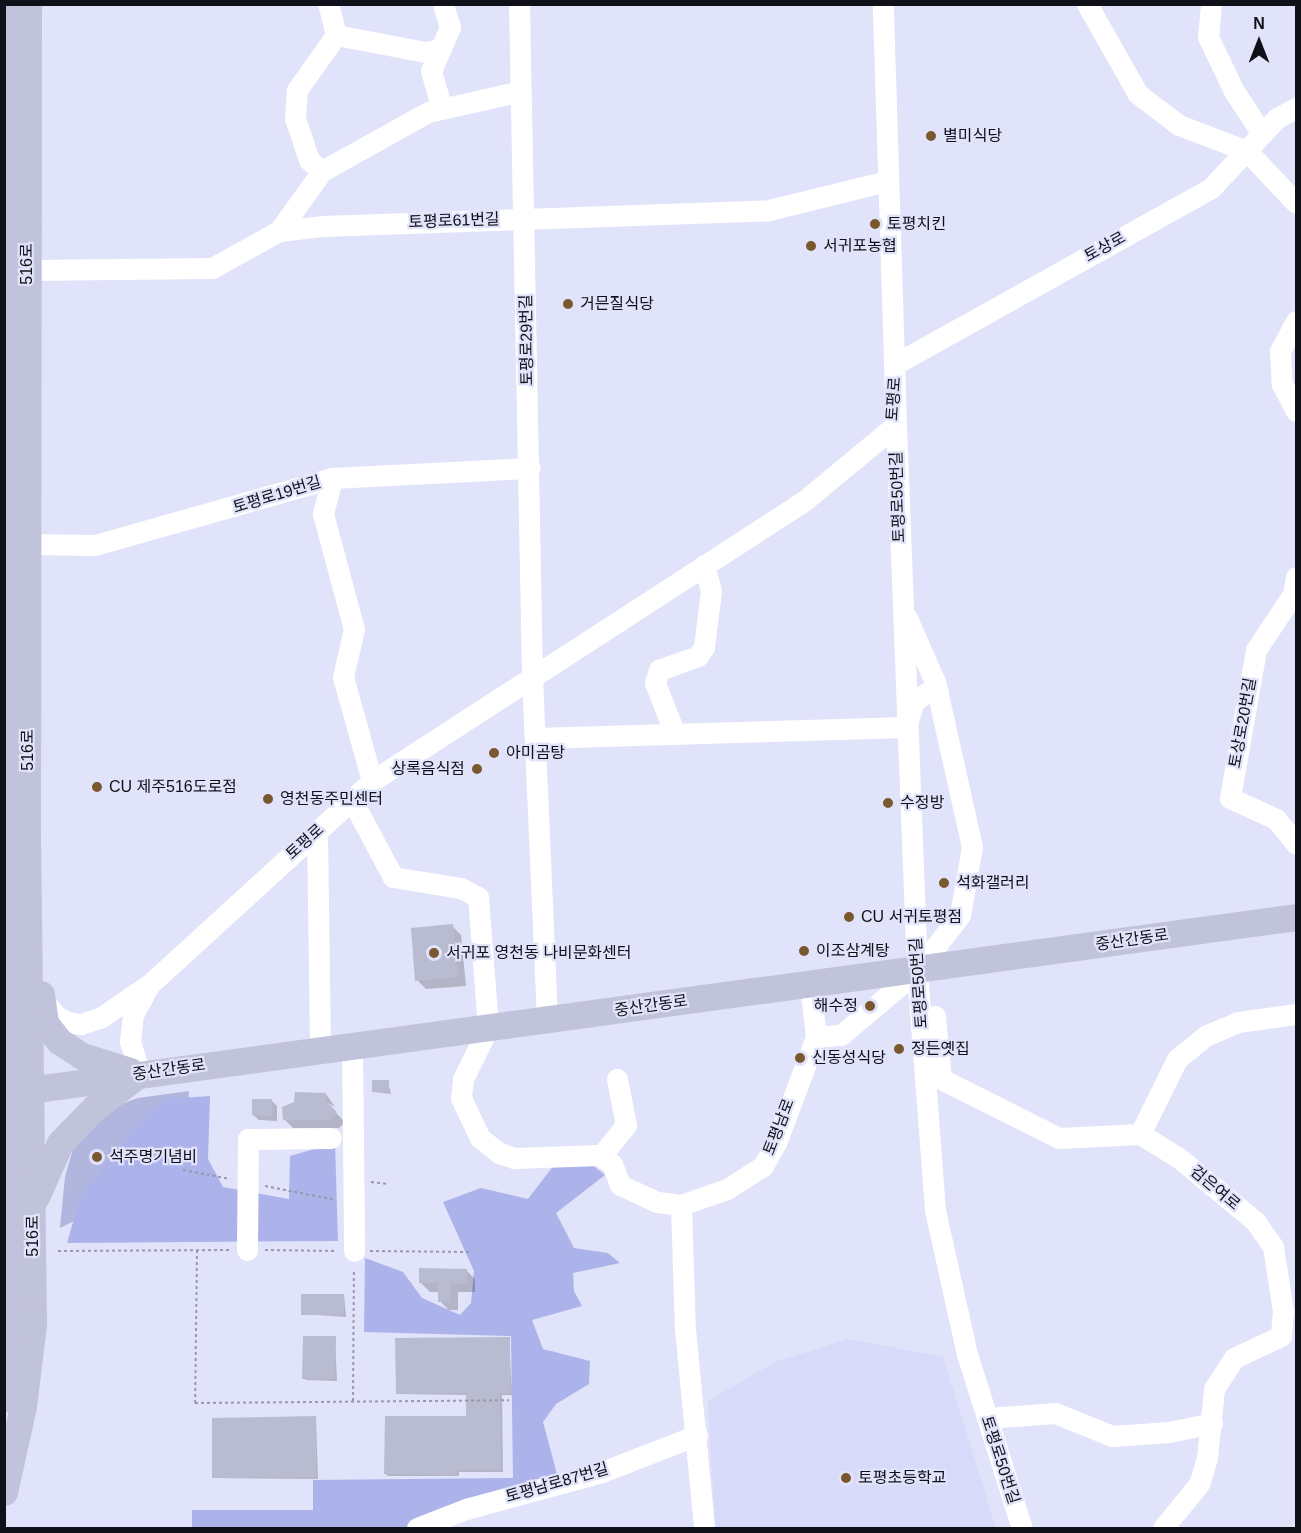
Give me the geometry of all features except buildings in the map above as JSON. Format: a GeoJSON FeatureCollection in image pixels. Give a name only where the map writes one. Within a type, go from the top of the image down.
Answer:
{"type":"FeatureCollection","features":[{"type":"Feature","properties":{"kind":"main road","name":"516로"},"geometry":{"type":"LineString","coordinates":[[8,4],[6,629],[18,880]]}},
{"type":"Feature","properties":{"kind":"main road","name":"516로"},"geometry":{"type":"LineString","coordinates":[[4,1399],[14,1323],[17,1196],[15,1092],[18,880],[28,544],[28,4]]}},
{"type":"Feature","properties":{"kind":"main road"},"geometry":{"type":"LineString","coordinates":[[4,914],[18,880]]}},
{"type":"Feature","properties":{"kind":"main road"},"geometry":{"type":"LineString","coordinates":[[18,880],[40,923],[41,998],[45,1023],[71,1050],[140,1074]]}},
{"type":"Feature","properties":{"kind":"main road","name":"중산간동로"},"geometry":{"type":"LineString","coordinates":[[15,1092],[320,1049],[924,970],[1296,917]]}},
{"type":"Feature","properties":{"kind":"main road"},"geometry":{"type":"LineString","coordinates":[[17,1196],[60,1143],[94,1108],[140,1074]]}},
{"type":"Feature","properties":{"kind":"main road","name":"516로"},"geometry":{"type":"LineString","coordinates":[[4,1492],[23,1406],[33,1324],[17,1196]]}},
{"type":"Feature","properties":{"kind":"street"},"geometry":{"type":"LineString","coordinates":[[322,171],[309,160],[295,118],[297,90],[336,35],[328,4]]}},
{"type":"Feature","properties":{"kind":"street","name":"토평로29번길"},"geometry":{"type":"LineString","coordinates":[[519,4],[530,468],[532,676]]}},
{"type":"Feature","properties":{"kind":"street","name":"토평로"},"geometry":{"type":"LineString","coordinates":[[41,998],[56,1016],[81,1024],[100,1018],[150,984],[372,781],[804,501],[896,425],[897,363],[887,181],[883,4]]}},
{"type":"Feature","properties":{"kind":"street"},"geometry":{"type":"LineString","coordinates":[[1087,4],[1138,94],[1179,125],[1247,151],[1296,203]]}},
{"type":"Feature","properties":{"kind":"street"},"geometry":{"type":"LineString","coordinates":[[1211,4],[1208,36],[1234,91],[1262,134]]}},
{"type":"Feature","properties":{"kind":"street"},"geometry":{"type":"LineString","coordinates":[[442,109],[431,70],[450,27],[444,7]]}},
{"type":"Feature","properties":{"kind":"street"},"geometry":{"type":"LineString","coordinates":[[336,35],[425,52],[441,49]]}},
{"type":"Feature","properties":{"kind":"street"},"geometry":{"type":"LineString","coordinates":[[279,231],[322,171],[428,112],[521,91]]}},
{"type":"Feature","properties":{"kind":"street","name":"토상로"},"geometry":{"type":"LineString","coordinates":[[897,363],[1211,188],[1277,118],[1296,108]]}},
{"type":"Feature","properties":{"kind":"street","name":"토평로61번길"},"geometry":{"type":"LineString","coordinates":[[27,270],[212,268],[279,231],[524,218],[770,210],[887,181]]}},
{"type":"Feature","properties":{"kind":"street"},"geometry":{"type":"LineString","coordinates":[[1296,321],[1280,351],[1282,384],[1296,411]]}},
{"type":"Feature","properties":{"kind":"street","name":"토평로50번길"},"geometry":{"type":"LineString","coordinates":[[896,425],[906,727],[924,970],[935,1210],[967,1354],[1022,1528]]}},
{"type":"Feature","properties":{"kind":"street","name":"토평로19번길"},"geometry":{"type":"LineString","coordinates":[[28,544],[95,545],[332,478],[530,468]]}},
{"type":"Feature","properties":{"kind":"street"},"geometry":{"type":"LineString","coordinates":[[332,478],[323,514],[354,629],[343,677],[372,781]]}},
{"type":"Feature","properties":{"kind":"street"},"geometry":{"type":"LineString","coordinates":[[675,734],[655,683],[659,670],[698,656],[704,647],[711,591],[704,565]]}},
{"type":"Feature","properties":{"kind":"street","name":"토상로20번길"},"geometry":{"type":"LineString","coordinates":[[1296,577],[1288,602],[1256,650],[1230,798],[1276,819],[1296,844]]}},
{"type":"Feature","properties":{"kind":"street"},"geometry":{"type":"LineString","coordinates":[[816,1037],[841,1035],[924,970],[960,915],[972,847],[938,692],[902,608]]}},
{"type":"Feature","properties":{"kind":"street"},"geometry":{"type":"LineString","coordinates":[[532,676],[548,1020]]}},
{"type":"Feature","properties":{"kind":"street"},"geometry":{"type":"LineString","coordinates":[[534,738],[906,727],[914,701],[928,692],[938,692]]}},
{"type":"Feature","properties":{"kind":"street"},"geometry":{"type":"LineString","coordinates":[[352,800],[393,878],[461,888],[477,897],[488,1028],[463,1079],[461,1098],[480,1138],[499,1153],[514,1158],[570,1153],[601,1156],[612,1164],[620,1185],[638,1196],[681,1205],[685,1329],[697,1435],[704,1528]]}},
{"type":"Feature","properties":{"kind":"street"},"geometry":{"type":"LineString","coordinates":[[317,832],[320,1049]]}},
{"type":"Feature","properties":{"kind":"street"},"geometry":{"type":"LineString","coordinates":[[924,970],[941,1079],[1059,1138],[1140,1134],[1177,1059],[1205,1036],[1238,1022],[1296,1014]]}},
{"type":"Feature","properties":{"kind":"street"},"geometry":{"type":"LineString","coordinates":[[140,1074],[130,1042],[132,1024],[150,984]]}},
{"type":"Feature","properties":{"kind":"street","name":"토평남로"},"geometry":{"type":"LineString","coordinates":[[681,1205],[727,1189],[763,1166],[816,1037],[810,985]]}},
{"type":"Feature","properties":{"kind":"street"},"geometry":{"type":"LineString","coordinates":[[352,1045],[354,1251]]}},
{"type":"Feature","properties":{"kind":"street"},"geometry":{"type":"LineString","coordinates":[[601,1156],[626,1125],[616,1079]]}},
{"type":"Feature","properties":{"kind":"street","name":"검은여로"},"geometry":{"type":"LineString","coordinates":[[1140,1134],[1179,1158],[1255,1221],[1273,1247],[1289,1342],[1234,1358],[1214,1389],[1212,1423],[1199,1484],[1163,1528]]}},
{"type":"Feature","properties":{"kind":"street"},"geometry":{"type":"LineString","coordinates":[[247,1250],[248,1139],[331,1137]]}},
{"type":"Feature","properties":{"kind":"street"},"geometry":{"type":"LineString","coordinates":[[987,1418],[1055,1413],[1112,1436],[1169,1432],[1212,1423]]}},
{"type":"Feature","properties":{"kind":"street","name":"토평남로87번길"},"geometry":{"type":"LineString","coordinates":[[417,1528],[466,1509],[602,1472],[697,1435]]}},
{"type":"Feature","properties":{"kind":"path"},"geometry":{"type":"LineString","coordinates":[[183,1170],[353,1203]]}},
{"type":"Feature","properties":{"kind":"path"},"geometry":{"type":"LineString","coordinates":[[197,1250],[195,1402],[510,1400]]}},
{"type":"Feature","properties":{"kind":"path"},"geometry":{"type":"LineString","coordinates":[[353,1401],[354,1251]]}},
{"type":"Feature","properties":{"kind":"shaded area"},"geometry":{"type":"Polygon","coordinates":[[[189,1091],[185,1167],[60,1228],[65,1177],[74,1145],[107,1109],[138,1098],[189,1091]]]}},
{"type":"Feature","properties":{"kind":"shaded area"},"geometry":{"type":"Polygon","coordinates":[[[210,1096],[208,1159],[223,1187],[289,1199],[290,1156],[335,1143],[338,1241],[67,1243],[80,1198],[140,1121],[166,1099],[210,1096]]]}},
{"type":"Feature","properties":{"kind":"shaded area"},"geometry":{"type":"Polygon","coordinates":[[[586,1160],[605,1175],[556,1213],[574,1248],[608,1253],[620,1263],[573,1273],[574,1291],[582,1306],[532,1320],[543,1349],[590,1361],[589,1384],[556,1404],[543,1422],[558,1478],[405,1528],[192,1528],[192,1510],[313,1510],[313,1480],[513,1478],[511,1336],[364,1332],[365,1258],[403,1272],[422,1298],[460,1315],[471,1303],[474,1271],[443,1202],[481,1188],[528,1199],[554,1165],[586,1160]]]}},
{"type":"Feature","properties":{"kind":"shaded area","name":"토평초등학교"},"geometry":{"type":"Polygon","coordinates":[[[848,1339],[943,1357],[996,1528],[715,1528],[708,1401],[775,1362],[848,1339]]]}},
{"type":"Feature","properties":{"kind":"place","name":"별미식당"},"geometry":{"type":"Point","coordinates":[931,136]}},
{"type":"Feature","properties":{"kind":"place","name":"토평치킨"},"geometry":{"type":"Point","coordinates":[875,224]}},
{"type":"Feature","properties":{"kind":"place","name":"서귀포농협"},"geometry":{"type":"Point","coordinates":[811,246]}},
{"type":"Feature","properties":{"kind":"place","name":"거믄질식당"},"geometry":{"type":"Point","coordinates":[568,304]}},
{"type":"Feature","properties":{"kind":"place","name":"아미곰탕"},"geometry":{"type":"Point","coordinates":[494,753]}},
{"type":"Feature","properties":{"kind":"place","name":"상록음식점"},"geometry":{"type":"Point","coordinates":[477,769]}},
{"type":"Feature","properties":{"kind":"place","name":"CU 제주516도로점"},"geometry":{"type":"Point","coordinates":[97,787]}},
{"type":"Feature","properties":{"kind":"place","name":"영천동주민센터"},"geometry":{"type":"Point","coordinates":[268,799]}},
{"type":"Feature","properties":{"kind":"place","name":"수정방"},"geometry":{"type":"Point","coordinates":[888,803]}},
{"type":"Feature","properties":{"kind":"place","name":"석화갤러리"},"geometry":{"type":"Point","coordinates":[944,883]}},
{"type":"Feature","properties":{"kind":"place","name":"CU 서귀토평점"},"geometry":{"type":"Point","coordinates":[849,917]}},
{"type":"Feature","properties":{"kind":"place","name":"이조삼계탕"},"geometry":{"type":"Point","coordinates":[804,951]}},
{"type":"Feature","properties":{"kind":"place","name":"서귀포 영천동 나비문화센터"},"geometry":{"type":"Point","coordinates":[434,953]}},
{"type":"Feature","properties":{"kind":"place","name":"해수정"},"geometry":{"type":"Point","coordinates":[870,1006]}},
{"type":"Feature","properties":{"kind":"place","name":"정든옛집"},"geometry":{"type":"Point","coordinates":[899,1049]}},
{"type":"Feature","properties":{"kind":"place","name":"신동성식당"},"geometry":{"type":"Point","coordinates":[800,1058]}},
{"type":"Feature","properties":{"kind":"place","name":"석주명기념비"},"geometry":{"type":"Point","coordinates":[97,1157]}},
{"type":"Feature","properties":{"kind":"place","name":"토평초등학교"},"geometry":{"type":"Point","coordinates":[846,1478]}}]}
